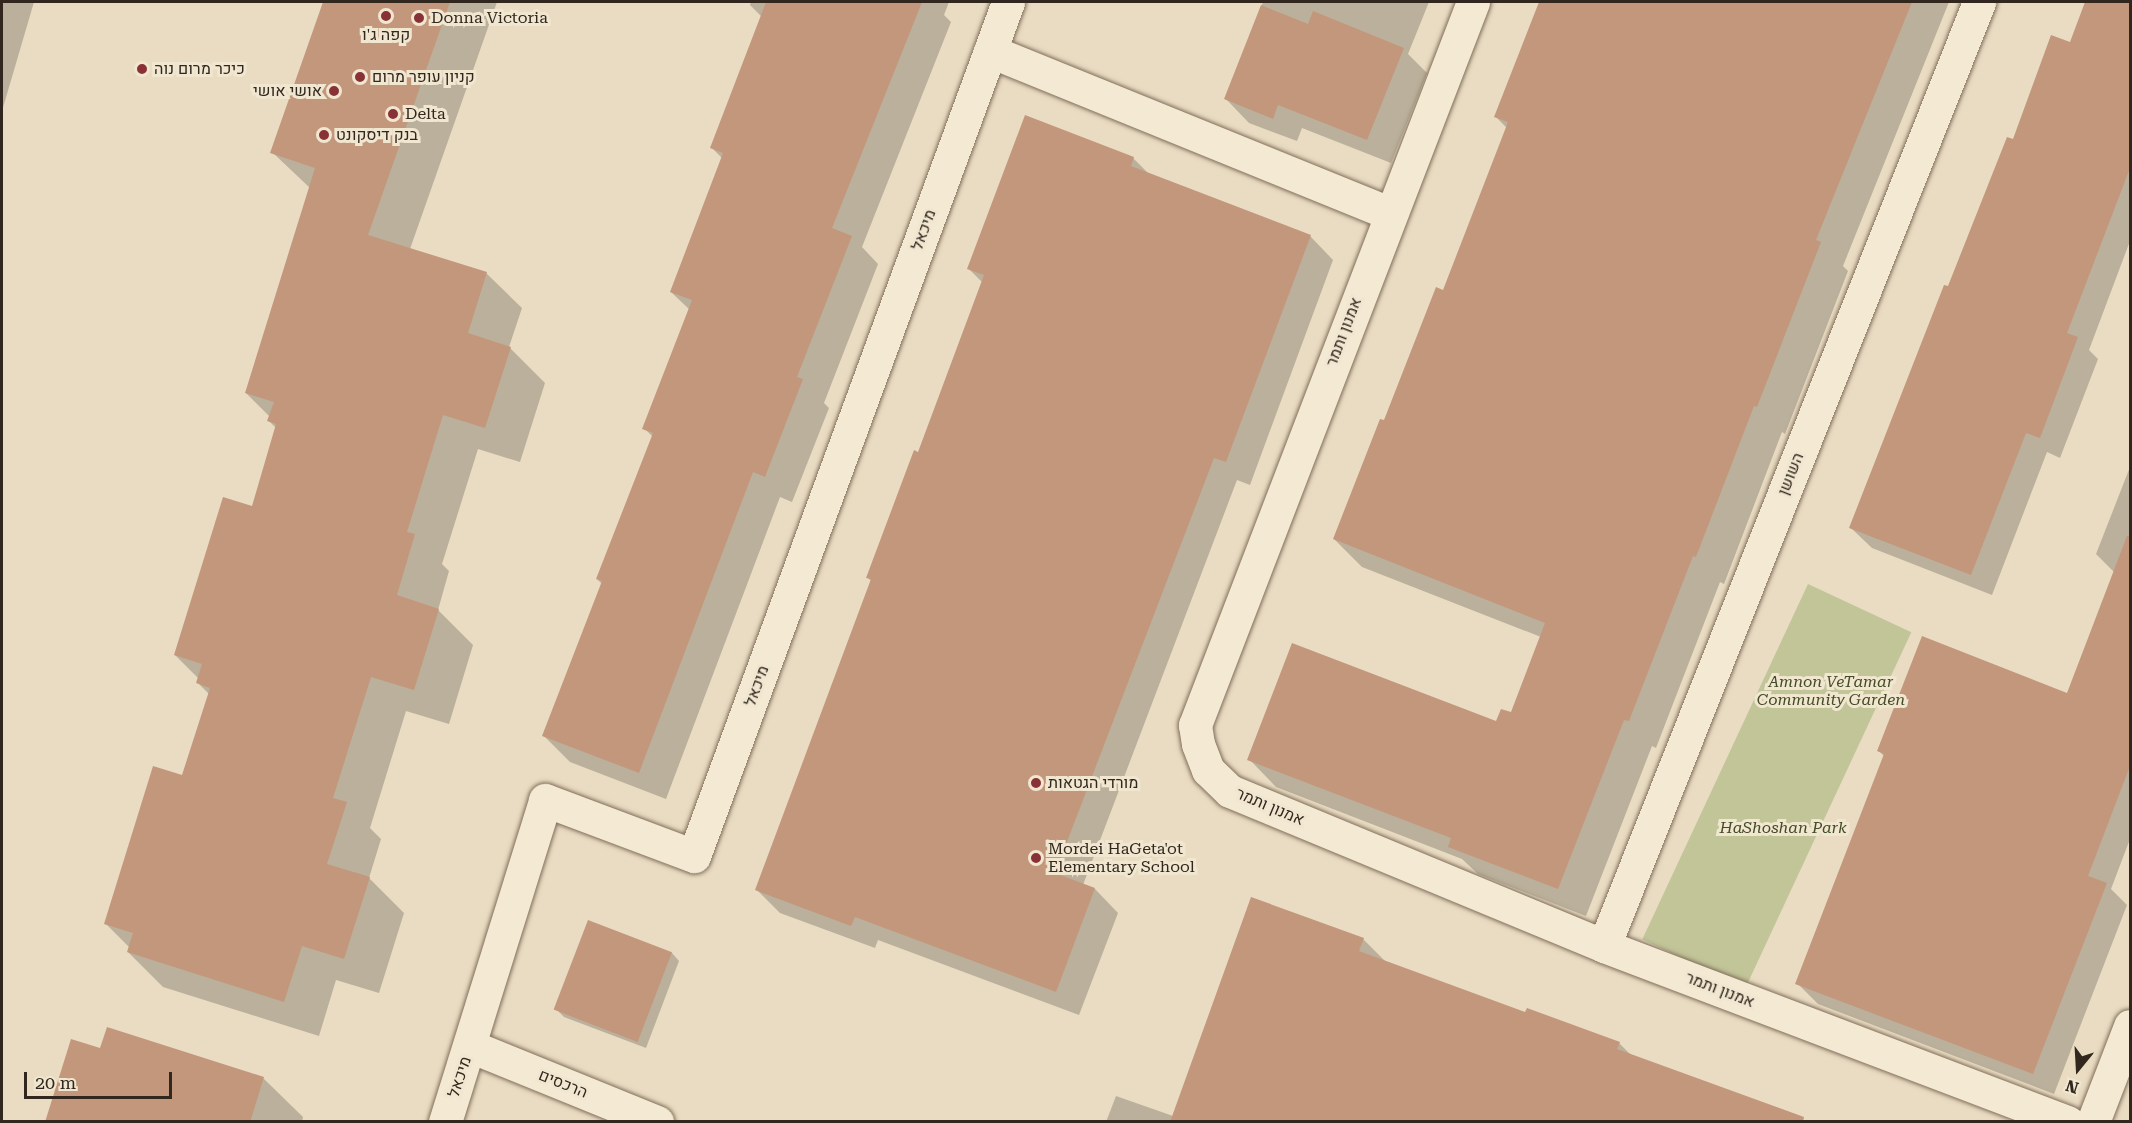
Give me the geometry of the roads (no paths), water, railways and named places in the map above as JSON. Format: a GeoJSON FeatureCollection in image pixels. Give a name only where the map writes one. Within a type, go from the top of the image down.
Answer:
{"type":"FeatureCollection","features":[{"type":"Feature","properties":{"kind":"street","name":"מיכאל"},"geometry":{"type":"LineString","coordinates":[[446,1122],[545,800],[694,856],[1008,2]]}},
{"type":"Feature","properties":{"kind":"street","name":"אמנון ותמר"},"geometry":{"type":"LineString","coordinates":[[1473,2],[1389,213],[1195,725],[1198,744],[1208,770],[1230,790],[1604,946],[2068,1122]]}},
{"type":"Feature","properties":{"kind":"street","name":"השושן"},"geometry":{"type":"LineString","coordinates":[[1604,946],[1979,2]]}},
{"type":"Feature","properties":{"kind":"street"},"geometry":{"type":"LineString","coordinates":[[990,51],[1389,213]]}},
{"type":"Feature","properties":{"kind":"street"},"geometry":{"type":"LineString","coordinates":[[2093,1122],[2130,1026]]}},
{"type":"Feature","properties":{"kind":"street","name":"הרכסים"},"geometry":{"type":"LineString","coordinates":[[470,1046],[657,1122]]}},
{"type":"Feature","properties":{"kind":"place","name":"קפה ג'ו"},"geometry":{"type":"Point","coordinates":[386,16]}},
{"type":"Feature","properties":{"kind":"place","name":"Donna Victoria"},"geometry":{"type":"Point","coordinates":[419,18]}},
{"type":"Feature","properties":{"kind":"place","name":"כיכר מרום נוה"},"geometry":{"type":"Point","coordinates":[142,69]}},
{"type":"Feature","properties":{"kind":"place","name":"קניון עופר מרום"},"geometry":{"type":"Point","coordinates":[360,77]}},
{"type":"Feature","properties":{"kind":"place","name":"אושי אושי"},"geometry":{"type":"Point","coordinates":[334,91]}},
{"type":"Feature","properties":{"kind":"place","name":"Delta"},"geometry":{"type":"Point","coordinates":[393,114]}},
{"type":"Feature","properties":{"kind":"place","name":"בנק דיסקונט"},"geometry":{"type":"Point","coordinates":[324,135]}},
{"type":"Feature","properties":{"kind":"place","name":"מורדי הגטאות"},"geometry":{"type":"Point","coordinates":[1036,783]}},
{"type":"Feature","properties":{"kind":"place","name":"Mordei HaGeta'ot Elementary School"},"geometry":{"type":"Point","coordinates":[1036,858]}},
{"type":"Feature","properties":{"kind":"park label","name":"Amnon VeTamar Community Garden"},"geometry":{"type":"Point","coordinates":[1831,691]}},
{"type":"Feature","properties":{"kind":"park label","name":"HaShoshan Park"},"geometry":{"type":"Point","coordinates":[1783,828]}}]}
